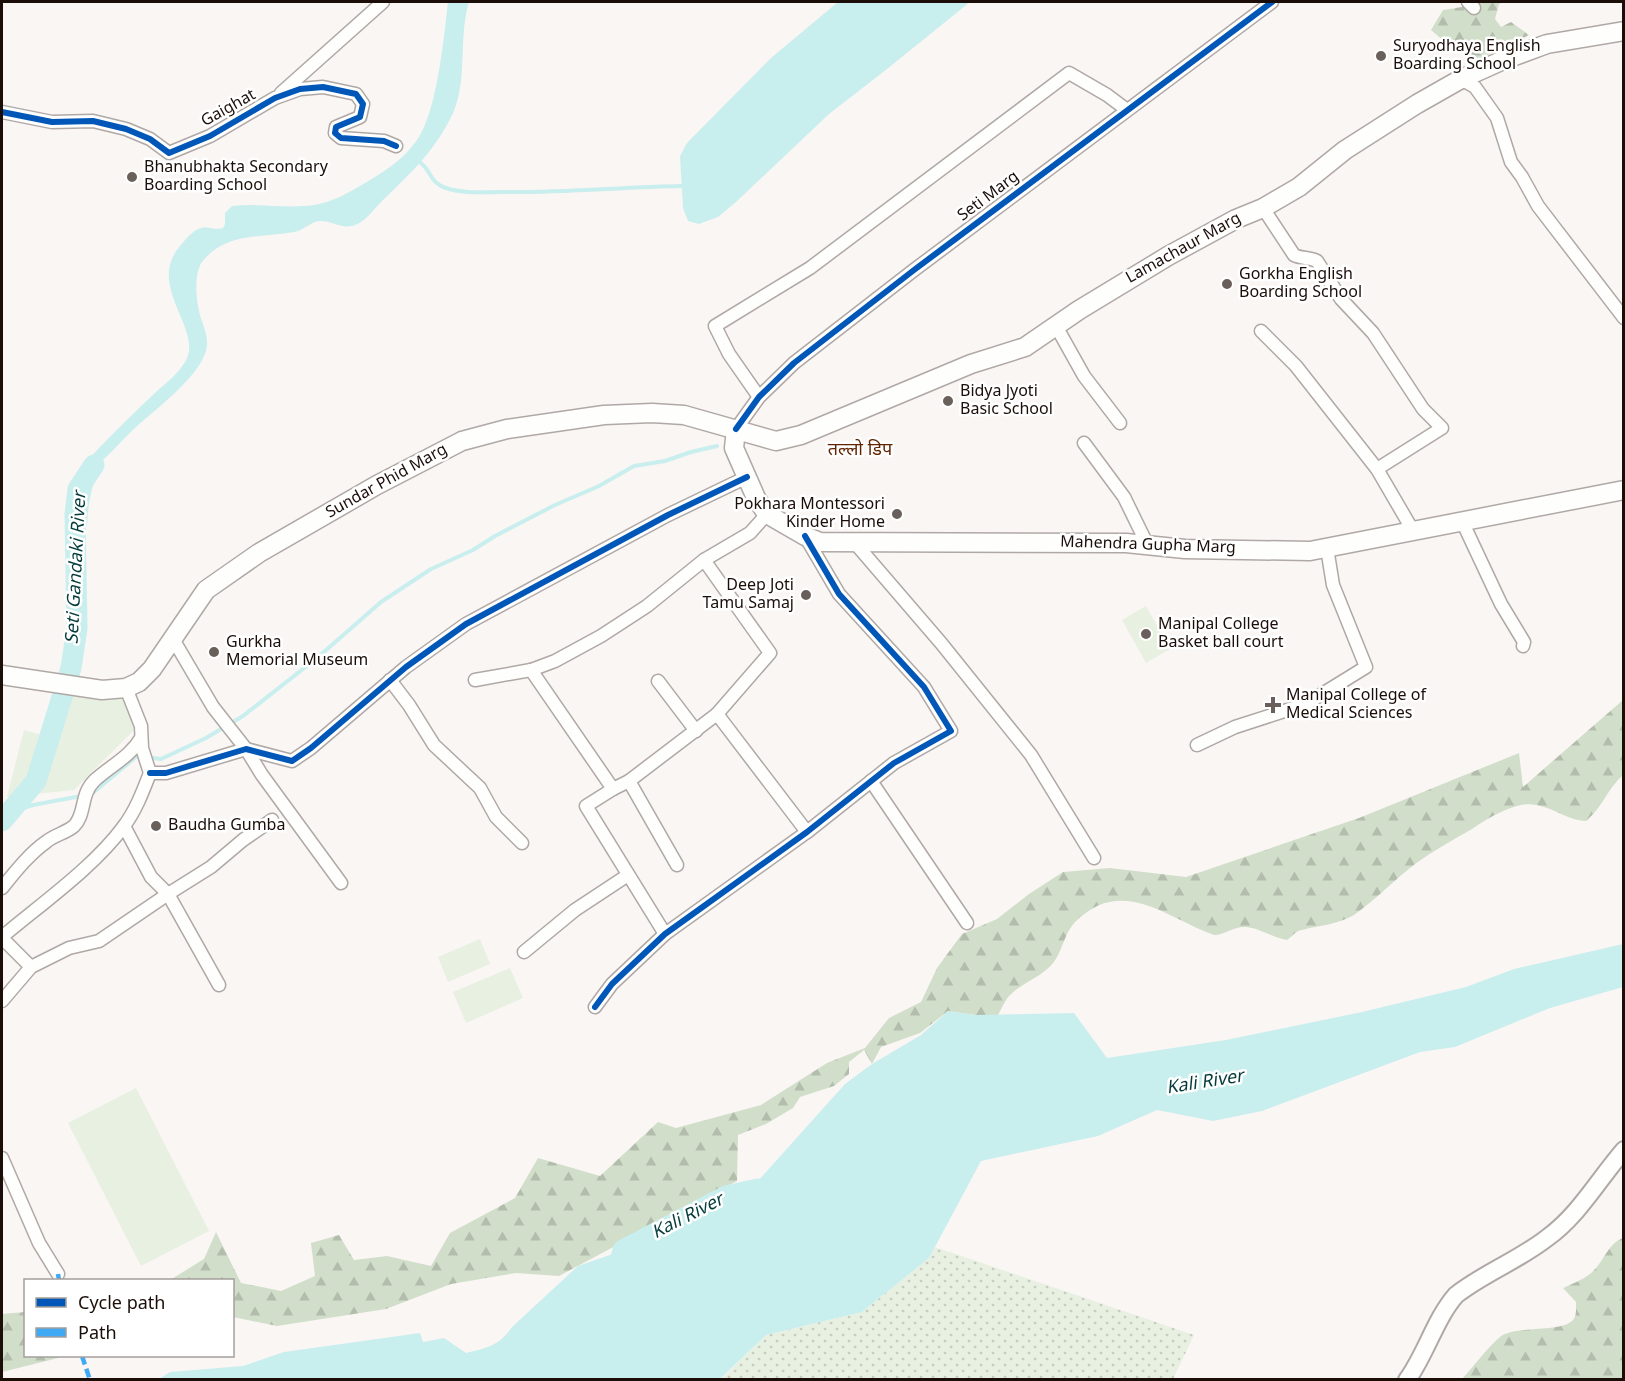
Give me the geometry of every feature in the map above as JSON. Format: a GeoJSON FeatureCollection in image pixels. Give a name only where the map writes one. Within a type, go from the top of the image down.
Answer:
{"type":"FeatureCollection","features":[{"type":"Feature","properties":{"kind":"main road","name":"Lamachaur Marg"},"geometry":{"type":"LineString","coordinates":[[736,429],[776,441],[801,435],[951,372],[1024,347],[1079,310],[1168,256],[1236,219],[1263,208],[1299,187],[1345,150],[1461,79],[1547,44],[1623,31]]}},
{"type":"Feature","properties":{"kind":"main road","name":"Sundar Phid Marg"},"geometry":{"type":"LineString","coordinates":[[126,688],[139,682],[152,669],[206,590],[217,581],[259,553],[377,485],[462,441],[507,429],[604,415],[652,413],[684,415],[736,429]]}},
{"type":"Feature","properties":{"kind":"main road","name":"Mahendra Gupha Marg"},"geometry":{"type":"LineString","coordinates":[[736,429],[734,448],[756,498],[767,514],[820,542],[1147,544],[1185,549],[1310,551],[1623,489]]}},
{"type":"Feature","properties":{"kind":"main road"},"geometry":{"type":"LineString","coordinates":[[2,675],[102,690],[126,688]]}},
{"type":"Feature","properties":{"kind":"main road"},"geometry":{"type":"LineString","coordinates":[[1407,1380],[1447,1307],[1456,1295],[1536,1246],[1561,1227],[1578,1210],[1623,1150]]}},
{"type":"Feature","properties":{"kind":"street"},"geometry":{"type":"LineString","coordinates":[[275,98],[383,2]]}},
{"type":"Feature","properties":{"kind":"street","name":"Seti Marg"},"geometry":{"type":"LineString","coordinates":[[736,429],[759,397],[794,363],[1126,110],[1272,2]]}},
{"type":"Feature","properties":{"kind":"street"},"geometry":{"type":"LineString","coordinates":[[759,397],[729,354],[715,326],[810,268],[1069,73],[1107,95],[1126,110]]}},
{"type":"Feature","properties":{"kind":"street"},"geometry":{"type":"LineString","coordinates":[[1461,79],[1475,87],[1497,118],[1511,162],[1538,206],[1623,318]]}},
{"type":"Feature","properties":{"kind":"street","name":"Gaighat"},"geometry":{"type":"LineString","coordinates":[[2,112],[52,122],[93,121],[126,129],[150,139],[170,153],[210,136],[275,98],[300,89],[323,87],[356,94],[363,104],[360,117],[336,128],[335,133],[340,138],[384,141],[396,146]]}},
{"type":"Feature","properties":{"kind":"street"},"geometry":{"type":"LineString","coordinates":[[1263,208],[1294,255],[1317,261],[1341,299],[1373,333],[1423,408],[1442,428],[1377,469]]}},
{"type":"Feature","properties":{"kind":"street"},"geometry":{"type":"LineString","coordinates":[[1056,326],[1084,376],[1120,423]]}},
{"type":"Feature","properties":{"kind":"street"},"geometry":{"type":"LineString","coordinates":[[1261,331],[1296,366],[1377,469],[1412,529]]}},
{"type":"Feature","properties":{"kind":"street"},"geometry":{"type":"LineString","coordinates":[[1084,443],[1124,497],[1147,544]]}},
{"type":"Feature","properties":{"kind":"street"},"geometry":{"type":"LineString","coordinates":[[149,770],[166,773],[243,745],[292,761],[390,680],[466,624],[668,515],[747,477]]}},
{"type":"Feature","properties":{"kind":"street"},"geometry":{"type":"LineString","coordinates":[[475,680],[531,670],[555,661],[601,636],[647,606],[704,560],[750,533],[767,514]]}},
{"type":"Feature","properties":{"kind":"street"},"geometry":{"type":"LineString","coordinates":[[1462,521],[1501,604],[1524,642],[1523,646]]}},
{"type":"Feature","properties":{"kind":"street"},"geometry":{"type":"LineString","coordinates":[[595,1007],[612,984],[665,934],[807,832],[894,763],[951,731],[924,687],[839,594],[805,536]]}},
{"type":"Feature","properties":{"kind":"street"},"geometry":{"type":"LineString","coordinates":[[855,543],[941,643],[1031,755],[1094,858]]}},
{"type":"Feature","properties":{"kind":"street"},"geometry":{"type":"LineString","coordinates":[[1197,746],[1236,726],[1306,704],[1366,667],[1333,585],[1327,548]]}},
{"type":"Feature","properties":{"kind":"street"},"geometry":{"type":"LineString","coordinates":[[665,934],[586,806],[629,781],[717,714],[770,653],[704,560]]}},
{"type":"Feature","properties":{"kind":"street"},"geometry":{"type":"LineString","coordinates":[[173,639],[213,707],[243,745],[262,775],[341,883]]}},
{"type":"Feature","properties":{"kind":"street"},"geometry":{"type":"LineString","coordinates":[[531,670],[613,789]]}},
{"type":"Feature","properties":{"kind":"street"},"geometry":{"type":"LineString","coordinates":[[390,680],[434,745],[480,788],[496,817],[522,843]]}},
{"type":"Feature","properties":{"kind":"street"},"geometry":{"type":"LineString","coordinates":[[658,681],[696,731]]}},
{"type":"Feature","properties":{"kind":"street"},"geometry":{"type":"LineString","coordinates":[[31,968],[2,938],[98,856],[124,826],[139,802],[149,770],[141,743],[141,726],[126,688]]}},
{"type":"Feature","properties":{"kind":"street"},"geometry":{"type":"LineString","coordinates":[[717,714],[807,832]]}},
{"type":"Feature","properties":{"kind":"street"},"geometry":{"type":"LineString","coordinates":[[2,888],[45,842],[75,825],[81,814],[86,791],[94,781],[141,743]]}},
{"type":"Feature","properties":{"kind":"street"},"geometry":{"type":"LineString","coordinates":[[629,781],[677,865]]}},
{"type":"Feature","properties":{"kind":"street"},"geometry":{"type":"LineString","coordinates":[[871,781],[967,923]]}},
{"type":"Feature","properties":{"kind":"street"},"geometry":{"type":"LineString","coordinates":[[2,1001],[31,968],[69,948],[99,941],[211,867],[243,840],[272,820]]}},
{"type":"Feature","properties":{"kind":"street"},"geometry":{"type":"LineString","coordinates":[[124,826],[151,877],[168,894],[219,985]]}},
{"type":"Feature","properties":{"kind":"street"},"geometry":{"type":"LineString","coordinates":[[524,952],[575,910],[628,875]]}},
{"type":"Feature","properties":{"kind":"street"},"geometry":{"type":"LineString","coordinates":[[2,1158],[39,1243],[58,1274]]}},
{"type":"Feature","properties":{"kind":"shaded area","name":"Manipal College Basket ball court"},"geometry":{"type":"Polygon","coordinates":[[[1146,606],[1170,649],[1146,663],[1122,620],[1146,606]]]}},
{"type":"Feature","properties":{"kind":"shaded area"},"geometry":{"type":"Polygon","coordinates":[[[65,691],[128,692],[138,726],[74,790],[7,797],[24,730],[52,738],[65,691]]]}},
{"type":"Feature","properties":{"kind":"shaded area"},"geometry":{"type":"Polygon","coordinates":[[[480,939],[490,964],[448,982],[438,957],[480,939]]]}},
{"type":"Feature","properties":{"kind":"shaded area"},"geometry":{"type":"Polygon","coordinates":[[[510,968],[523,998],[466,1023],[453,992],[510,968]]]}},
{"type":"Feature","properties":{"kind":"shaded area"},"geometry":{"type":"Polygon","coordinates":[[[136,1088],[209,1231],[141,1266],[68,1123],[136,1088]]]}},
{"type":"Feature","properties":{"kind":"shaded area"},"geometry":{"type":"Polygon","coordinates":[[[935,1247],[1194,1335],[1173,1379],[720,1380],[766,1335],[862,1312],[929,1258],[935,1247]]]}},
{"type":"Feature","properties":{"kind":"green space"},"geometry":{"type":"Polygon","coordinates":[[[1466,2],[1503,2],[1499,4],[1495,19],[1501,27],[1511,22],[1529,35],[1479,59],[1452,48],[1431,30],[1443,10],[1462,7],[1466,2]]]}},
{"type":"Feature","properties":{"kind":"green space"},"geometry":{"type":"Polygon","coordinates":[[[1623,700],[1623,775],[1586,821],[1538,805],[1521,805],[1508,809],[1425,857],[1354,915],[1335,923],[1300,931],[1287,940],[1246,927],[1214,935],[1162,911],[1127,901],[1110,902],[1093,908],[1071,927],[1054,962],[1044,972],[1010,995],[998,1015],[975,1015],[948,1011],[920,1033],[881,1047],[872,1064],[864,1050],[849,1062],[849,1074],[834,1086],[800,1097],[793,1108],[766,1124],[738,1135],[737,1181],[559,1276],[516,1273],[451,1284],[386,1309],[277,1326],[234,1317],[234,1279],[172,1279],[204,1259],[216,1232],[241,1283],[281,1291],[315,1276],[311,1243],[339,1235],[354,1260],[387,1256],[431,1266],[450,1233],[515,1198],[538,1158],[600,1176],[658,1122],[676,1128],[761,1105],[827,1063],[865,1048],[889,1018],[921,1002],[937,968],[962,934],[997,919],[1029,894],[1063,872],[1110,868],[1186,877],[1359,818],[1519,753],[1523,787],[1623,700]]]}},
{"type":"Feature","properties":{"kind":"green space"},"geometry":{"type":"Polygon","coordinates":[[[1623,1238],[1623,1379],[1462,1379],[1485,1352],[1507,1333],[1559,1326],[1573,1320],[1576,1314],[1576,1302],[1563,1288],[1590,1274],[1613,1244],[1623,1238]]]}},
{"type":"Feature","properties":{"kind":"green space"},"geometry":{"type":"Polygon","coordinates":[[[24,1312],[24,1357],[62,1357],[2,1372],[2,1314],[24,1312]]]}},
{"type":"Feature","properties":{"kind":"water"},"geometry":{"type":"Polygon","coordinates":[[[448,2],[469,2],[464,30],[458,100],[439,139],[412,171],[359,223],[346,226],[319,221],[297,231],[233,241],[211,252],[199,267],[197,279],[199,311],[207,340],[206,351],[186,382],[104,459],[91,492],[87,526],[78,527],[78,477],[82,469],[107,440],[185,362],[189,350],[188,336],[171,292],[169,277],[171,261],[180,246],[198,229],[223,228],[225,213],[232,206],[321,204],[353,190],[400,159],[417,140],[430,112],[435,93],[448,2]]]}},
{"type":"Feature","properties":{"kind":"water"},"geometry":{"type":"Polygon","coordinates":[[[838,2],[970,2],[829,114],[718,217],[699,224],[688,221],[683,208],[680,156],[687,143],[771,58],[838,2]]]}},
{"type":"Feature","properties":{"kind":"water"},"geometry":{"type":"Polygon","coordinates":[[[1623,944],[1623,987],[1550,1008],[1455,1047],[1420,1052],[1262,1111],[1213,1121],[1157,1110],[1098,1136],[981,1161],[929,1258],[862,1312],[766,1335],[720,1379],[159,1379],[170,1372],[243,1366],[284,1352],[420,1333],[423,1342],[444,1338],[466,1353],[492,1345],[578,1266],[630,1248],[758,1181],[845,1084],[872,1064],[921,1035],[948,1011],[975,1015],[1074,1013],[1107,1058],[1226,1040],[1362,1012],[1466,987],[1514,969],[1623,944]]]}},
{"type":"Feature","properties":{"kind":"waterway"},"geometry":{"type":"LineString","coordinates":[[418,161],[440,186],[467,192],[547,192],[682,186]]}},
{"type":"Feature","properties":{"kind":"waterway"},"geometry":{"type":"LineString","coordinates":[[89,793],[94,792],[137,756],[161,759],[206,738],[243,716],[317,658],[381,602],[431,569],[473,550],[495,536],[555,505],[599,486],[634,466],[665,461],[717,446]]}},
{"type":"Feature","properties":{"kind":"waterway","name":"Seti Gandaki River"},"geometry":{"type":"LineString","coordinates":[[2,821],[36,781],[71,668],[77,628],[75,514],[78,489],[94,465]]}},
{"type":"Feature","properties":{"kind":"waterway"},"geometry":{"type":"LineString","coordinates":[[11,812],[33,805],[81,796]]}},
{"type":"Feature","properties":{"kind":"waterway","name":"Kali River"},"geometry":{"type":"LineString","coordinates":[[616,1279],[623,1250],[726,1196],[758,1189]]}},
{"type":"Feature","properties":{"kind":"marked path"},"geometry":{"type":"LineString","coordinates":[[58,1274],[59,1279]]}},
{"type":"Feature","properties":{"kind":"marked path"},"geometry":{"type":"LineString","coordinates":[[82,1357],[90,1380]]}},
{"type":"Feature","properties":{"kind":"cycle path"},"geometry":{"type":"LineString","coordinates":[[736,429],[759,397],[794,363],[914,270],[1272,2]]}},
{"type":"Feature","properties":{"kind":"cycle path"},"geometry":{"type":"LineString","coordinates":[[2,112],[52,122],[93,121],[126,129],[150,139],[169,153],[210,136],[275,98],[300,89],[323,87],[356,94],[363,104],[360,117],[336,127],[335,133],[341,138],[384,141],[396,146]]}},
{"type":"Feature","properties":{"kind":"cycle path"},"geometry":{"type":"LineString","coordinates":[[150,773],[166,773],[246,749],[292,761],[311,748],[406,667],[466,624],[668,515],[747,477]]}},
{"type":"Feature","properties":{"kind":"cycle path"},"geometry":{"type":"LineString","coordinates":[[595,1007],[612,984],[665,934],[807,832],[894,763],[951,731],[924,687],[839,594],[805,536]]}},
{"type":"Feature","properties":{"kind":"place","name":"Suryodhaya English Boarding School"},"geometry":{"type":"Point","coordinates":[1381,56]}},
{"type":"Feature","properties":{"kind":"place","name":"Bhanubhakta Secondary Boarding School"},"geometry":{"type":"Point","coordinates":[132,177]}},
{"type":"Feature","properties":{"kind":"place","name":"Gorkha English Boarding School"},"geometry":{"type":"Point","coordinates":[1227,284]}},
{"type":"Feature","properties":{"kind":"place","name":"Bidya Jyoti Basic School"},"geometry":{"type":"Point","coordinates":[948,401]}},
{"type":"Feature","properties":{"kind":"place","name":"Pokhara Montessori Kinder Home"},"geometry":{"type":"Point","coordinates":[897,514]}},
{"type":"Feature","properties":{"kind":"place","name":"Deep Joti Tamu Samaj"},"geometry":{"type":"Point","coordinates":[806,595]}},
{"type":"Feature","properties":{"kind":"place","name":"Manipal College Basket ball court"},"geometry":{"type":"Point","coordinates":[1146,634]}},
{"type":"Feature","properties":{"kind":"place","name":"Gurkha Memorial Museum"},"geometry":{"type":"Point","coordinates":[214,652]}},
{"type":"Feature","properties":{"kind":"place","name":"Manipal College of Medical Sciences"},"geometry":{"type":"Point","coordinates":[1273,705]}},
{"type":"Feature","properties":{"kind":"place","name":"Baudha Gumba"},"geometry":{"type":"Point","coordinates":[156,826]}},
{"type":"Feature","properties":{"kind":"district","name":"तल्लो डिप"},"geometry":{"type":"Point","coordinates":[860,450]}}]}
